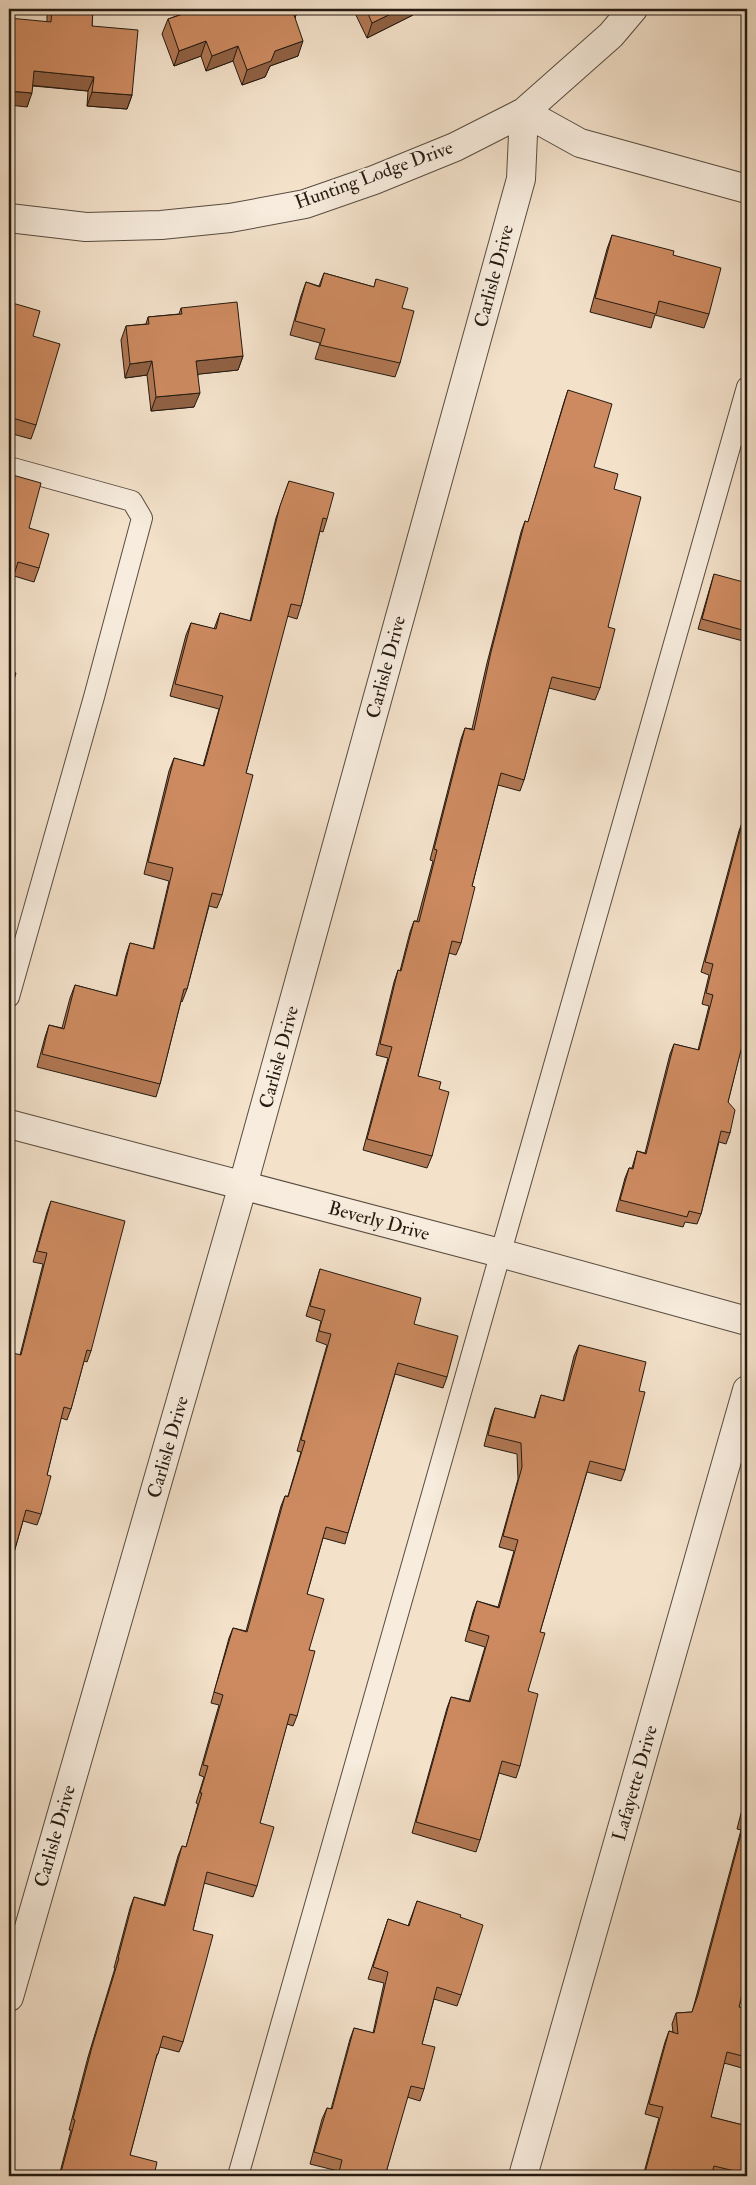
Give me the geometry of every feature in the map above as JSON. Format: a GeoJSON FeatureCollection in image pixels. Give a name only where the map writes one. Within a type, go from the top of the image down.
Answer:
{"type":"FeatureCollection","features":[{"type":"Feature","properties":{"kind":"street","name":"Hunting Lodge Drive"},"geometry":{"type":"LineString","coordinates":[[9,218],[86,227],[161,225],[230,218],[305,204],[374,180],[455,147],[524,112],[611,35],[634,9]]}},
{"type":"Feature","properties":{"kind":"street"},"geometry":{"type":"LineString","coordinates":[[524,112],[580,143],[747,189]]}},
{"type":"Feature","properties":{"kind":"street","name":"Carlisle Drive"},"geometry":{"type":"LineString","coordinates":[[9,1998],[243,1185],[521,179],[524,112]]}},
{"type":"Feature","properties":{"kind":"street","name":"Beverly Drive"},"geometry":{"type":"LineString","coordinates":[[9,1124],[500,1253],[747,1321]]}},
{"type":"Feature","properties":{"kind":"street","name":"Lafayette Drive"},"geometry":{"type":"LineString","coordinates":[[523,2176],[747,1390]]}},
{"type":"Feature","properties":{"kind":"lane"},"geometry":{"type":"LineString","coordinates":[[238,2176],[747,387]]}},
{"type":"Feature","properties":{"kind":"lane"},"geometry":{"type":"LineString","coordinates":[[9,467],[132,501],[142,518],[92,706],[9,997]]}},
{"type":"Feature","properties":{"kind":"building"},"geometry":{"type":"Polygon","coordinates":[[[52,9],[93,9],[92,26],[138,30],[132,95],[92,92],[94,77],[34,71],[32,93],[9,91],[9,18],[51,22],[52,9]]]}},
{"type":"Feature","properties":{"kind":"building"},"geometry":{"type":"Polygon","coordinates":[[[187,9],[292,9],[303,41],[275,51],[271,61],[247,70],[238,46],[212,56],[206,41],[179,51],[168,19],[189,12],[187,9]]]}},
{"type":"Feature","properties":{"kind":"building"},"geometry":{"type":"Polygon","coordinates":[[[366,9],[401,9],[372,23],[366,9]]]}},
{"type":"Feature","properties":{"kind":"building"},"geometry":{"type":"Polygon","coordinates":[[[612,235],[674,251],[673,255],[721,268],[709,314],[659,301],[656,314],[595,298],[612,235]]]}},
{"type":"Feature","properties":{"kind":"building"},"geometry":{"type":"Polygon","coordinates":[[[324,273],[374,287],[376,279],[408,288],[402,308],[414,311],[400,363],[320,345],[325,329],[295,321],[306,282],[320,287],[324,273]]]}},
{"type":"Feature","properties":{"kind":"building"},"geometry":{"type":"Polygon","coordinates":[[[9,302],[40,311],[33,336],[60,344],[36,425],[9,417],[9,302]]]}},
{"type":"Feature","properties":{"kind":"building"},"geometry":{"type":"Polygon","coordinates":[[[237,302],[243,356],[196,361],[200,393],[156,397],[152,361],[130,364],[126,326],[149,324],[148,317],[182,314],[181,308],[237,302]]]}},
{"type":"Feature","properties":{"kind":"building"},"geometry":{"type":"Polygon","coordinates":[[[568,390],[612,404],[594,467],[618,474],[614,489],[641,497],[608,627],[615,629],[600,688],[552,677],[524,780],[501,773],[472,886],[475,887],[461,943],[452,941],[418,1076],[441,1082],[439,1089],[449,1092],[432,1156],[367,1139],[392,1047],[380,1044],[398,970],[401,971],[414,921],[419,922],[437,850],[434,849],[465,728],[474,730],[491,652],[525,521],[528,522],[568,390]]]}},
{"type":"Feature","properties":{"kind":"building"},"geometry":{"type":"Polygon","coordinates":[[[9,474],[41,483],[29,528],[49,534],[39,568],[18,562],[13,578],[9,577],[9,474]]]}},
{"type":"Feature","properties":{"kind":"building"},"geometry":{"type":"Polygon","coordinates":[[[289,481],[334,493],[327,519],[323,518],[301,606],[291,604],[246,773],[253,775],[222,895],[212,893],[187,989],[184,989],[160,1084],[42,1054],[49,1025],[64,1029],[75,985],[117,996],[130,943],[154,949],[173,868],[148,862],[174,758],[204,766],[223,696],[175,684],[191,623],[216,629],[220,613],[251,621],[280,506],[289,481]]]}},
{"type":"Feature","properties":{"kind":"building"},"geometry":{"type":"Polygon","coordinates":[[[714,574],[747,583],[746,631],[702,619],[714,574]]]}},
{"type":"Feature","properties":{"kind":"building"},"geometry":{"type":"Polygon","coordinates":[[[9,650],[14,652],[9,669],[9,650]]]}},
{"type":"Feature","properties":{"kind":"building"},"geometry":{"type":"Polygon","coordinates":[[[9,671],[16,673],[9,697],[9,671]]]}},
{"type":"Feature","properties":{"kind":"building"},"geometry":{"type":"Polygon","coordinates":[[[743,820],[747,821],[747,1034],[745,1034],[728,1102],[735,1110],[730,1133],[721,1131],[701,1214],[689,1211],[687,1217],[620,1200],[629,1168],[633,1169],[637,1151],[646,1154],[674,1044],[699,1050],[713,995],[706,993],[713,964],[705,962],[743,820]]]}},
{"type":"Feature","properties":{"kind":"building"},"geometry":{"type":"Polygon","coordinates":[[[51,1201],[125,1221],[91,1351],[87,1350],[71,1409],[64,1407],[47,1475],[51,1476],[41,1514],[26,1510],[9,1570],[9,1352],[21,1355],[47,1253],[37,1251],[51,1201]]]}},
{"type":"Feature","properties":{"kind":"building"},"geometry":{"type":"Polygon","coordinates":[[[320,1269],[421,1298],[414,1324],[458,1336],[447,1377],[398,1363],[348,1533],[326,1527],[307,1594],[324,1599],[309,1650],[315,1651],[297,1716],[290,1714],[260,1823],[274,1827],[257,1886],[207,1872],[193,1930],[213,1935],[205,1965],[183,2042],[163,2036],[130,2155],[157,2162],[154,2176],[60,2176],[92,2047],[119,1958],[134,1897],[165,1906],[182,1846],[186,1847],[202,1793],[200,1793],[208,1766],[203,1765],[223,1695],[214,1692],[233,1628],[247,1632],[285,1496],[288,1497],[305,1441],[301,1440],[331,1334],[319,1331],[325,1310],[310,1306],[320,1269]]]}},
{"type":"Feature","properties":{"kind":"building"},"geometry":{"type":"Polygon","coordinates":[[[579,1345],[646,1362],[639,1391],[645,1392],[625,1470],[590,1461],[540,1632],[545,1633],[528,1691],[538,1694],[520,1766],[502,1761],[480,1840],[416,1822],[451,1697],[470,1702],[489,1636],[469,1630],[477,1601],[499,1608],[518,1540],[503,1536],[522,1467],[521,1443],[488,1435],[495,1408],[535,1418],[541,1395],[564,1401],[579,1345]]]}},
{"type":"Feature","properties":{"kind":"building"},"geometry":{"type":"Polygon","coordinates":[[[9,1570],[14,1572],[9,1592],[9,1570]]]}},
{"type":"Feature","properties":{"kind":"building"},"geometry":{"type":"Polygon","coordinates":[[[747,1794],[747,1974],[739,2007],[747,2010],[747,2052],[746,2057],[727,2052],[711,2117],[747,2126],[747,2174],[714,2166],[711,2176],[644,2176],[663,2107],[649,2104],[669,2031],[678,2034],[676,2013],[692,2012],[698,1995],[745,1819],[741,1818],[747,1794]]]}},
{"type":"Feature","properties":{"kind":"building"},"geometry":{"type":"Polygon","coordinates":[[[417,1901],[461,1915],[460,1917],[483,1925],[461,1995],[437,1987],[422,2044],[435,2047],[424,2089],[411,2086],[385,2176],[338,2176],[342,2160],[314,2152],[327,2108],[332,2109],[354,2028],[374,2033],[388,1972],[373,1967],[388,1919],[409,1926],[417,1901]]]}}]}
